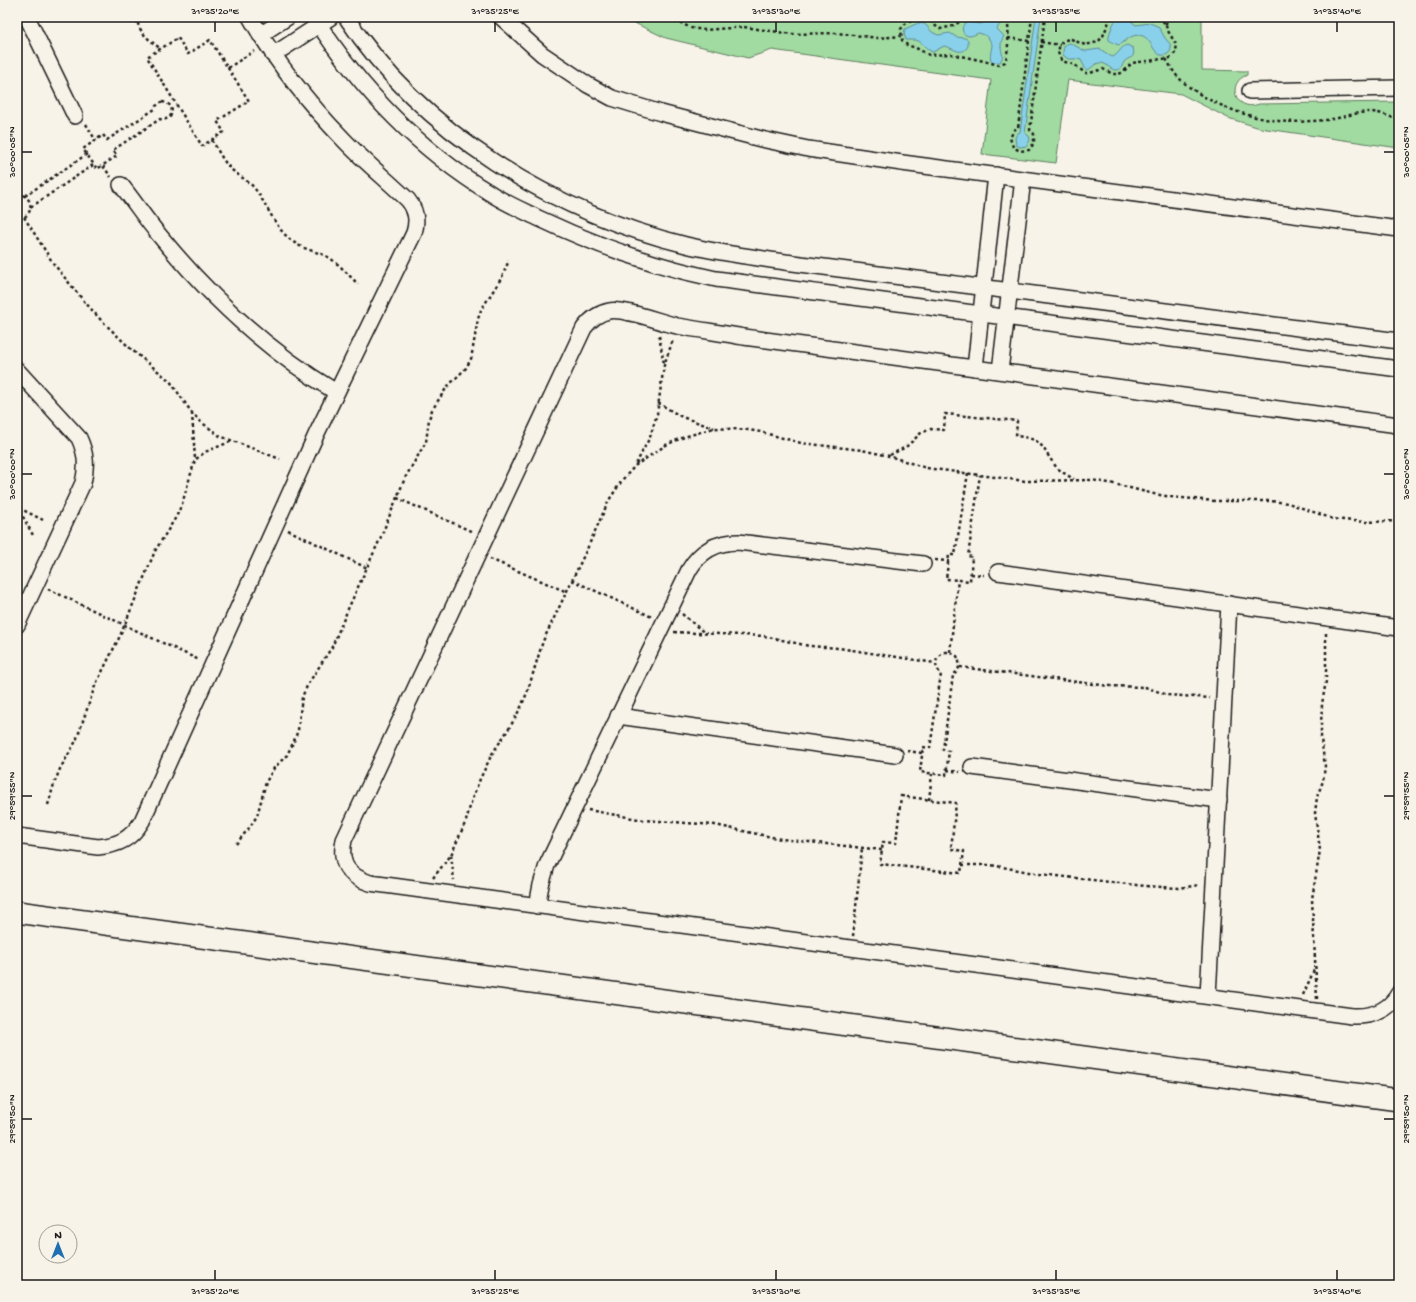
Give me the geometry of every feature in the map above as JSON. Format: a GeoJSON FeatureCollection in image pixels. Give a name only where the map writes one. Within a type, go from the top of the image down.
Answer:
{"type":"FeatureCollection","features":[{"type":"Feature","properties":{"kind":"main road"},"geometry":{"type":"LineString","coordinates":[[17,912],[1399,1100]]}},
{"type":"Feature","properties":{"kind":"street"},"geometry":{"type":"LineString","coordinates":[[27,17],[75,116]]}},
{"type":"Feature","properties":{"kind":"street"},"geometry":{"type":"LineString","coordinates":[[17,836],[98,847],[111,846],[122,841],[137,829],[142,821],[336,392],[414,233],[416,219],[412,205],[344,141],[319,114],[298,89],[266,45],[250,17]]}},
{"type":"Feature","properties":{"kind":"street"},"geometry":{"type":"LineString","coordinates":[[266,45],[288,17]]}},
{"type":"Feature","properties":{"kind":"street"},"geometry":{"type":"LineString","coordinates":[[346,17],[373,53],[420,103],[446,126],[501,167],[531,184],[591,213],[654,236],[719,252],[984,288],[1399,341]]}},
{"type":"Feature","properties":{"kind":"street"},"geometry":{"type":"LineString","coordinates":[[501,17],[542,54],[612,98],[711,127],[808,149],[878,160],[1399,229]]}},
{"type":"Feature","properties":{"kind":"street"},"geometry":{"type":"LineString","coordinates":[[266,45],[321,20],[345,62],[367,89],[407,130],[434,153],[490,193],[528,213],[618,252],[651,263],[716,279],[1399,369]]}},
{"type":"Feature","properties":{"kind":"street"},"geometry":{"type":"LineString","coordinates":[[1250,91],[1399,88]]}},
{"type":"Feature","properties":{"kind":"street"},"geometry":{"type":"LineString","coordinates":[[975,368],[996,175]]}},
{"type":"Feature","properties":{"kind":"street"},"geometry":{"type":"LineString","coordinates":[[1000,371],[1023,179]]}},
{"type":"Feature","properties":{"kind":"street"},"geometry":{"type":"LineString","coordinates":[[122,185],[159,236],[182,262],[227,307],[310,377],[336,392]]}},
{"type":"Feature","properties":{"kind":"street"},"geometry":{"type":"LineString","coordinates":[[1399,426],[1387,423],[744,337],[679,326],[615,310],[602,313],[589,322],[584,328],[347,833],[342,848],[344,862],[348,870],[354,876],[370,883],[537,906],[1352,1016],[1369,1015],[1384,1009],[1391,1004],[1399,993]]}},
{"type":"Feature","properties":{"kind":"street"},"geometry":{"type":"LineString","coordinates":[[17,370],[73,431],[81,443],[86,456],[83,483],[17,625]]}},
{"type":"Feature","properties":{"kind":"street"},"geometry":{"type":"LineString","coordinates":[[537,906],[541,885],[547,866],[688,570],[698,556],[712,547],[729,542],[738,542],[923,564]]}},
{"type":"Feature","properties":{"kind":"street"},"geometry":{"type":"LineString","coordinates":[[998,572],[1399,628]]}},
{"type":"Feature","properties":{"kind":"street"},"geometry":{"type":"LineString","coordinates":[[1208,996],[1229,604]]}},
{"type":"Feature","properties":{"kind":"street"},"geometry":{"type":"LineString","coordinates":[[618,716],[895,755]]}},
{"type":"Feature","properties":{"kind":"street"},"geometry":{"type":"LineString","coordinates":[[972,767],[1219,800]]}},
{"type":"Feature","properties":{"kind":"path"},"geometry":{"type":"LineString","coordinates":[[136,17],[139,28],[145,36],[161,49]]}},
{"type":"Feature","properties":{"kind":"path"},"geometry":{"type":"LineString","coordinates":[[669,17],[691,28],[706,30],[744,27],[792,34],[837,33],[878,38],[901,36]]}},
{"type":"Feature","properties":{"kind":"path"},"geometry":{"type":"LineString","coordinates":[[917,17],[902,26],[901,36],[904,43],[907,45],[929,55],[951,54],[984,61],[999,66],[1007,59],[1008,26],[1004,17]]}},
{"type":"Feature","properties":{"kind":"path"},"geometry":{"type":"LineString","coordinates":[[926,17],[930,19],[937,28],[944,29],[953,26],[967,17]]}},
{"type":"Feature","properties":{"kind":"path"},"geometry":{"type":"LineString","coordinates":[[974,17],[984,17]]}},
{"type":"Feature","properties":{"kind":"path"},"geometry":{"type":"LineString","coordinates":[[1032,17],[1018,128],[1014,130],[1010,138],[1013,147],[1020,151],[1029,150],[1034,142],[1034,134],[1030,130],[1045,17]]}},
{"type":"Feature","properties":{"kind":"path"},"geometry":{"type":"LineString","coordinates":[[1111,17],[1103,36],[1098,42],[1085,45],[1071,39],[1065,40],[1060,45],[1059,54],[1062,61],[1075,65],[1082,72],[1088,73],[1103,69],[1112,74],[1119,74],[1124,72],[1132,63],[1154,59],[1166,59],[1175,53],[1177,46],[1168,31],[1166,24],[1162,20],[1141,19],[1135,17]]}},
{"type":"Feature","properties":{"kind":"path"},"geometry":{"type":"LineString","coordinates":[[1166,24],[1172,17]]}},
{"type":"Feature","properties":{"kind":"path"},"geometry":{"type":"LineString","coordinates":[[178,38],[188,54],[210,40],[228,68],[249,100],[217,121],[224,132],[202,146],[147,57],[178,38]]}},
{"type":"Feature","properties":{"kind":"path"},"geometry":{"type":"LineString","coordinates":[[1008,38],[1029,41]]}},
{"type":"Feature","properties":{"kind":"path"},"geometry":{"type":"LineString","coordinates":[[1041,42],[1060,45]]}},
{"type":"Feature","properties":{"kind":"path"},"geometry":{"type":"LineString","coordinates":[[228,68],[266,45]]}},
{"type":"Feature","properties":{"kind":"path"},"geometry":{"type":"LineString","coordinates":[[1166,59],[1178,76],[1195,91],[1235,111],[1258,118],[1303,122],[1327,120],[1370,112],[1383,114],[1399,120]]}},
{"type":"Feature","properties":{"kind":"path"},"geometry":{"type":"LineString","coordinates":[[166,102],[171,107],[172,110],[170,117],[164,120],[160,119],[113,150],[117,156],[97,170],[84,149],[104,135],[106,140],[155,109],[159,104],[166,102]]}},
{"type":"Feature","properties":{"kind":"path"},"geometry":{"type":"LineString","coordinates":[[171,107],[176,104]]}},
{"type":"Feature","properties":{"kind":"path"},"geometry":{"type":"LineString","coordinates":[[212,140],[226,163],[255,189],[276,224],[284,234],[293,242],[304,248],[327,257],[358,284]]}},
{"type":"Feature","properties":{"kind":"path"},"geometry":{"type":"LineString","coordinates":[[25,196],[87,154]]}},
{"type":"Feature","properties":{"kind":"path"},"geometry":{"type":"LineString","coordinates":[[17,220],[24,218],[28,214],[31,207],[94,165]]}},
{"type":"Feature","properties":{"kind":"path"},"geometry":{"type":"LineString","coordinates":[[17,194],[25,196],[31,207]]}},
{"type":"Feature","properties":{"kind":"path"},"geometry":{"type":"LineString","coordinates":[[24,218],[53,263],[83,300],[132,350],[170,381],[192,413],[220,436],[280,459]]}},
{"type":"Feature","properties":{"kind":"path"},"geometry":{"type":"LineString","coordinates":[[236,844],[257,816],[266,782],[274,768],[287,754],[294,741],[298,730],[302,698],[308,684],[332,647],[413,462],[426,442],[429,419],[432,410],[447,387],[466,368],[471,359],[481,310],[502,277],[509,260]]}},
{"type":"Feature","properties":{"kind":"path"},"geometry":{"type":"LineString","coordinates":[[657,321],[664,365]]}},
{"type":"Feature","properties":{"kind":"path"},"geometry":{"type":"LineString","coordinates":[[636,465],[650,437],[657,414],[664,365],[679,326]]}},
{"type":"Feature","properties":{"kind":"path"},"geometry":{"type":"LineString","coordinates":[[658,403],[682,417],[714,428]]}},
{"type":"Feature","properties":{"kind":"path"},"geometry":{"type":"LineString","coordinates":[[48,805],[54,784],[76,741],[95,686],[124,625],[155,551],[176,517],[182,504],[195,460],[192,413]]}},
{"type":"Feature","properties":{"kind":"path"},"geometry":{"type":"LineString","coordinates":[[889,456],[906,447],[921,433],[931,429],[944,430],[945,414],[1017,421],[1016,436],[1030,437],[1040,444],[1054,465],[1075,479]]}},
{"type":"Feature","properties":{"kind":"path"},"geometry":{"type":"LineString","coordinates":[[195,460],[204,452],[232,441]]}},
{"type":"Feature","properties":{"kind":"path"},"geometry":{"type":"LineString","coordinates":[[968,473],[955,555],[949,555],[946,579],[970,581],[972,557],[968,556],[980,475]]}},
{"type":"Feature","properties":{"kind":"path"},"geometry":{"type":"LineString","coordinates":[[397,498],[486,538]]}},
{"type":"Feature","properties":{"kind":"path"},"geometry":{"type":"LineString","coordinates":[[18,507],[43,520]]}},
{"type":"Feature","properties":{"kind":"path"},"geometry":{"type":"LineString","coordinates":[[18,507],[34,537]]}},
{"type":"Feature","properties":{"kind":"path"},"geometry":{"type":"LineString","coordinates":[[276,524],[367,568]]}},
{"type":"Feature","properties":{"kind":"path"},"geometry":{"type":"LineString","coordinates":[[478,554],[567,592]]}},
{"type":"Feature","properties":{"kind":"path"},"geometry":{"type":"LineString","coordinates":[[572,580],[661,627],[706,634],[764,636],[808,646],[839,648],[935,663]]}},
{"type":"Feature","properties":{"kind":"path"},"geometry":{"type":"LineString","coordinates":[[950,652],[958,580]]}},
{"type":"Feature","properties":{"kind":"path"},"geometry":{"type":"LineString","coordinates":[[36,584],[212,666]]}},
{"type":"Feature","properties":{"kind":"path"},"geometry":{"type":"LineString","coordinates":[[671,606],[706,634]]}},
{"type":"Feature","properties":{"kind":"path"},"geometry":{"type":"LineString","coordinates":[[1318,1011],[1312,899],[1320,850],[1315,813],[1317,797],[1323,781],[1325,766],[1321,739],[1321,725],[1322,704],[1326,681],[1326,618]]}},
{"type":"Feature","properties":{"kind":"path"},"geometry":{"type":"LineString","coordinates":[[950,652],[957,656],[959,660],[959,667],[957,672],[953,675],[944,743],[944,750],[949,751],[946,775],[920,772],[923,747],[930,748],[941,674],[937,670],[935,663],[937,657],[941,654],[950,652]]}},
{"type":"Feature","properties":{"kind":"path"},"geometry":{"type":"LineString","coordinates":[[959,667],[1109,686],[1146,687],[1168,695],[1180,697],[1224,699]]}},
{"type":"Feature","properties":{"kind":"path"},"geometry":{"type":"LineString","coordinates":[[929,800],[932,774]]}},
{"type":"Feature","properties":{"kind":"path"},"geometry":{"type":"LineString","coordinates":[[901,796],[956,803],[950,848],[964,851],[961,873],[880,864],[882,850],[883,842],[896,843],[901,796]]}},
{"type":"Feature","properties":{"kind":"path"},"geometry":{"type":"LineString","coordinates":[[575,807],[644,820],[715,825],[781,839],[882,850]]}},
{"type":"Feature","properties":{"kind":"path"},"geometry":{"type":"LineString","coordinates":[[851,948],[862,848]]}},
{"type":"Feature","properties":{"kind":"path"},"geometry":{"type":"LineString","coordinates":[[451,855],[455,894]]}},
{"type":"Feature","properties":{"kind":"path"},"geometry":{"type":"LineString","coordinates":[[962,865],[991,865],[1059,876],[1179,888],[1214,883]]}},
{"type":"Feature","properties":{"kind":"path"},"geometry":{"type":"LineString","coordinates":[[1298,1008],[1315,967]]}},
{"type":"Feature","properties":{"kind":"green space"},"geometry":{"type":"Polygon","coordinates":[[[622,17],[1202,17],[1202,70],[1247,71],[1247,75],[1240,79],[1236,84],[1236,96],[1239,101],[1251,106],[1259,104],[1399,102],[1399,148],[1260,128],[1228,118],[1181,94],[1068,80],[1056,163],[982,154],[991,80],[772,50],[748,58],[666,38],[622,17]]]}},
{"type":"Feature","properties":{"kind":"water"},"geometry":{"type":"Polygon","coordinates":[[[995,17],[999,17],[1002,20],[997,29],[1004,36],[1001,43],[1003,56],[1000,62],[992,61],[990,57],[992,44],[987,36],[979,33],[967,36],[962,30],[963,25],[967,22],[980,24],[992,20],[995,17]]]}},
{"type":"Feature","properties":{"kind":"water"},"geometry":{"type":"Polygon","coordinates":[[[1036,17],[1041,17],[1025,133],[1029,136],[1030,140],[1027,146],[1020,147],[1016,145],[1015,138],[1020,132],[1036,17]]]}},
{"type":"Feature","properties":{"kind":"water"},"geometry":{"type":"Polygon","coordinates":[[[1118,17],[1126,17],[1136,25],[1150,23],[1157,26],[1171,45],[1170,52],[1165,55],[1160,55],[1146,38],[1139,35],[1131,37],[1119,45],[1113,43],[1109,40],[1109,34],[1118,17]]]}},
{"type":"Feature","properties":{"kind":"water"},"geometry":{"type":"Polygon","coordinates":[[[918,23],[925,24],[932,32],[938,35],[950,33],[956,37],[965,38],[968,40],[968,46],[963,51],[958,51],[944,46],[933,52],[919,41],[906,40],[904,34],[905,29],[918,23]]]}},
{"type":"Feature","properties":{"kind":"water"},"geometry":{"type":"Polygon","coordinates":[[[1070,43],[1085,51],[1100,49],[1112,57],[1127,45],[1133,48],[1134,54],[1124,62],[1118,70],[1114,70],[1102,63],[1099,63],[1086,70],[1081,60],[1068,59],[1063,55],[1063,49],[1070,43]]]}}]}
